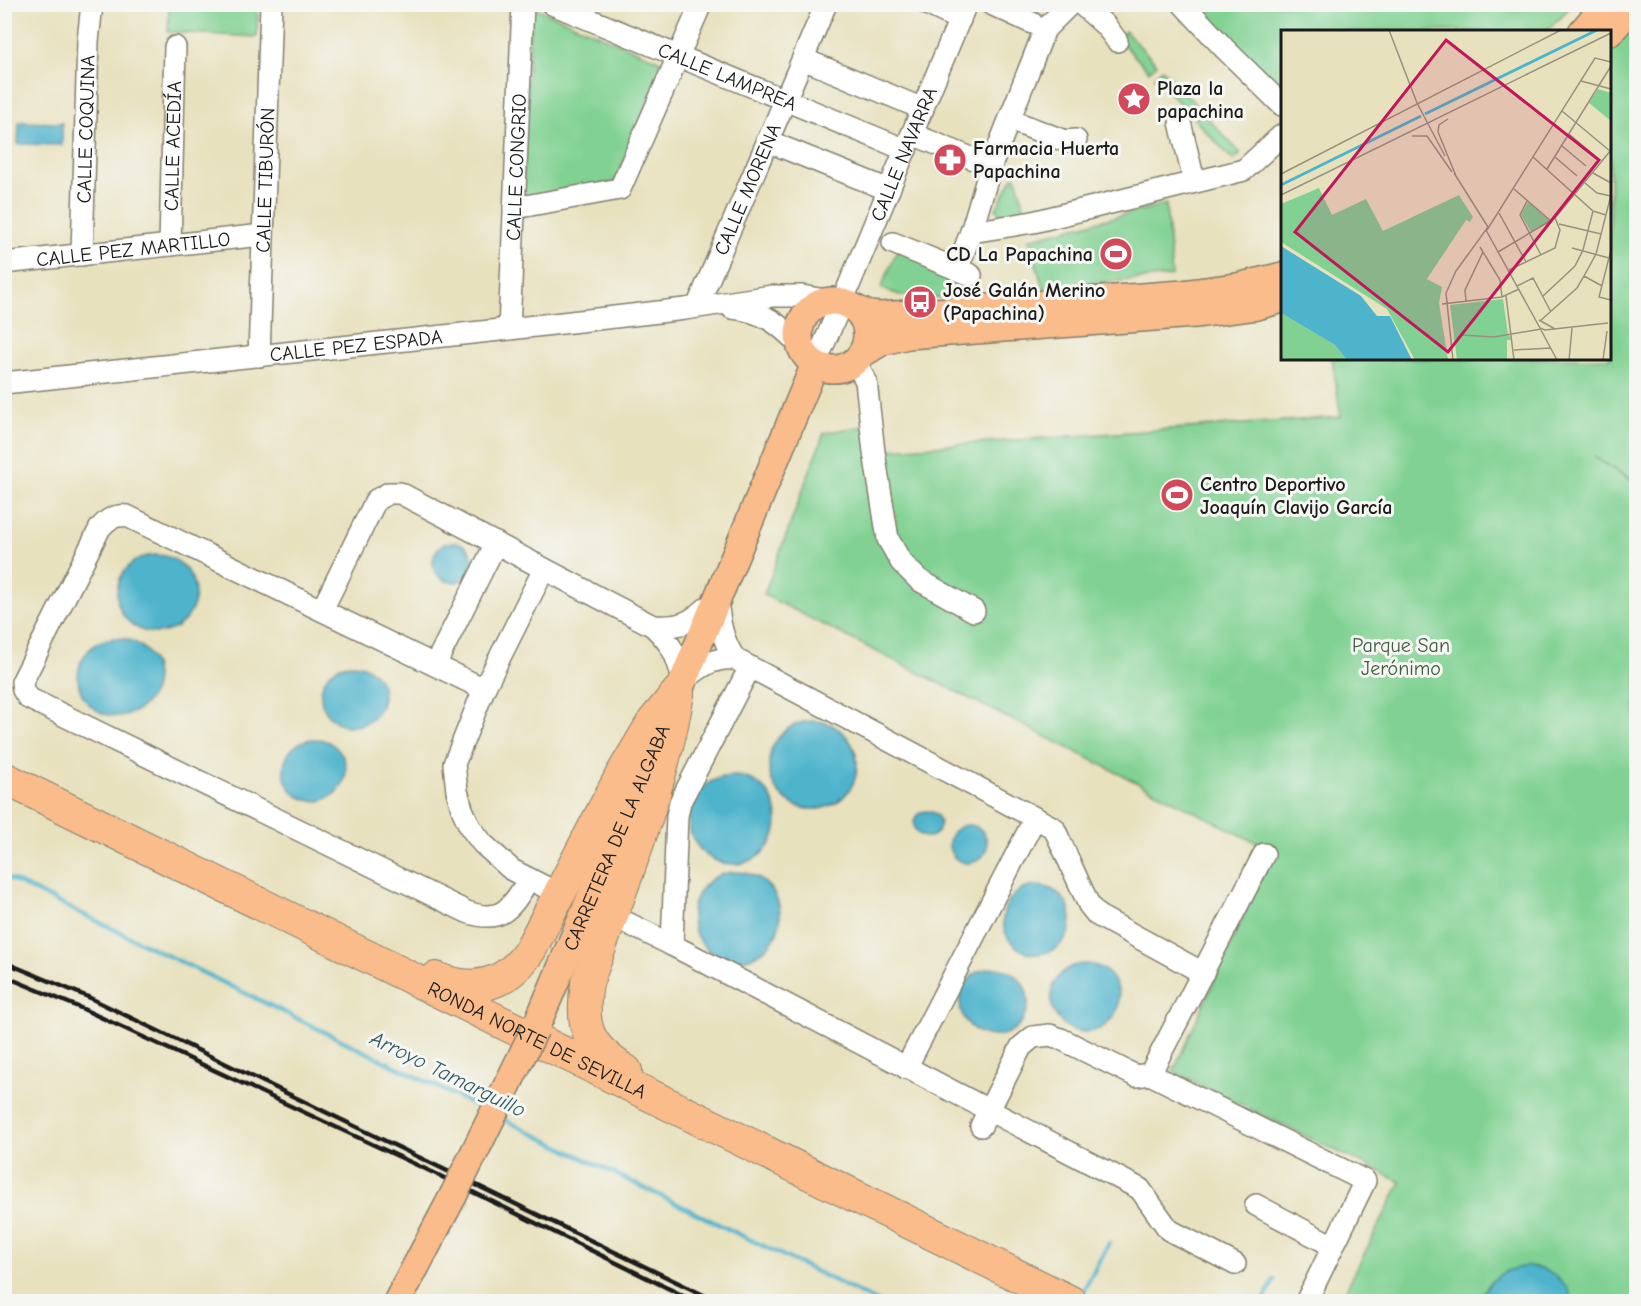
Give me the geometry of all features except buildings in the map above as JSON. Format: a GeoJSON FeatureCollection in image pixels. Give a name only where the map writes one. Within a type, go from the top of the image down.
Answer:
{"type":"FeatureCollection","features":[{"type":"Feature","properties":{"kind":"highway"},"geometry":{"type":"LineString","coordinates":[[268,907],[453,985],[479,986],[507,976],[521,963],[530,950],[622,774],[653,722],[680,686]]}},
{"type":"Feature","properties":{"kind":"highway"},"geometry":{"type":"LineString","coordinates":[[680,686],[661,776],[587,983],[583,1007],[584,1021],[595,1045],[613,1063],[764,1151]]}},
{"type":"Feature","properties":{"kind":"highway","name":"RONDA NORTE DE SEVILLA"},"geometry":{"type":"LineString","coordinates":[[4,777],[1071,1302]]}},
{"type":"Feature","properties":{"kind":"highway","name":"RONDA NORTE DE SEVILLA"},"geometry":{"type":"LineString","coordinates":[[4,798],[1029,1302]]}},
{"type":"Feature","properties":{"kind":"main road"},"geometry":{"type":"LineString","coordinates":[[1584,30],[1606,4]]}},
{"type":"Feature","properties":{"kind":"main road"},"geometry":{"type":"LineString","coordinates":[[1611,31],[1635,4]]}},
{"type":"Feature","properties":{"kind":"main road"},"geometry":{"type":"LineString","coordinates":[[835,358],[800,328],[803,320],[814,307],[842,304],[869,315],[880,316],[1136,298],[1237,287],[1281,276]]}},
{"type":"Feature","properties":{"kind":"main road"},"geometry":{"type":"LineString","coordinates":[[835,358],[908,335],[1195,314],[1257,306],[1281,299]]}},
{"type":"Feature","properties":{"kind":"main road"},"geometry":{"type":"LineString","coordinates":[[835,358],[867,339],[866,325],[842,304]]}},
{"type":"Feature","properties":{"kind":"main road","name":"CARRETERA DE LA ALGABA"},"geometry":{"type":"LineString","coordinates":[[397,1302],[453,1196],[535,1029],[797,407],[835,358]]}},
{"type":"Feature","properties":{"kind":"street","name":"CALLE COQUINA"},"geometry":{"type":"LineString","coordinates":[[82,255],[88,41],[92,4]]}},
{"type":"Feature","properties":{"kind":"street","name":"CALLE TIBURÓN"},"geometry":{"type":"LineString","coordinates":[[259,356],[271,4]]}},
{"type":"Feature","properties":{"kind":"street","name":"CALLE CONGRIO"},"geometry":{"type":"LineString","coordinates":[[509,329],[523,4]]}},
{"type":"Feature","properties":{"kind":"street","name":"CALLE LAMPREA"},"geometry":{"type":"LineString","coordinates":[[552,4],[785,100],[909,142],[991,166]]}},
{"type":"Feature","properties":{"kind":"street"},"geometry":{"type":"LineString","coordinates":[[514,208],[620,189],[701,4]]}},
{"type":"Feature","properties":{"kind":"street","name":"CALLE MORENA"},"geometry":{"type":"LineString","coordinates":[[702,307],[767,141],[826,4]]}},
{"type":"Feature","properties":{"kind":"street"},"geometry":{"type":"LineString","coordinates":[[927,4],[963,12]]}},
{"type":"Feature","properties":{"kind":"street"},"geometry":{"type":"LineString","coordinates":[[991,4],[1037,26]]}},
{"type":"Feature","properties":{"kind":"street"},"geometry":{"type":"LineString","coordinates":[[893,243],[964,272],[971,232],[991,166],[1010,120],[1037,26],[1070,4]]}},
{"type":"Feature","properties":{"kind":"street"},"geometry":{"type":"LineString","coordinates":[[1081,4],[1111,33]]}},
{"type":"Feature","properties":{"kind":"street"},"geometry":{"type":"LineString","coordinates":[[1183,4],[1281,104]]}},
{"type":"Feature","properties":{"kind":"street","name":"CALLE NAVARRA"},"geometry":{"type":"LineString","coordinates":[[842,304],[963,12]]}},
{"type":"Feature","properties":{"kind":"street","name":"CALLE ACEDÍA"},"geometry":{"type":"LineString","coordinates":[[170,245],[175,47]]}},
{"type":"Feature","properties":{"kind":"street"},"geometry":{"type":"LineString","coordinates":[[802,58],[923,109]]}},
{"type":"Feature","properties":{"kind":"street"},"geometry":{"type":"LineString","coordinates":[[1010,120],[1071,141]]}},
{"type":"Feature","properties":{"kind":"street"},"geometry":{"type":"LineString","coordinates":[[1180,122],[1194,181]]}},
{"type":"Feature","properties":{"kind":"street"},"geometry":{"type":"LineString","coordinates":[[971,232],[1034,222],[1244,170],[1281,136]]}},
{"type":"Feature","properties":{"kind":"street"},"geometry":{"type":"LineString","coordinates":[[767,141],[889,190]]}},
{"type":"Feature","properties":{"kind":"street","name":"CALLE PEZ MARTILLO"},"geometry":{"type":"LineString","coordinates":[[4,263],[263,235]]}},
{"type":"Feature","properties":{"kind":"street","name":"CALLE PEZ ESPADA"},"geometry":{"type":"LineString","coordinates":[[4,383],[509,329],[702,307],[772,296],[802,296],[842,304]]}},
{"type":"Feature","properties":{"kind":"street","name":"CALLE PEZ ESPADA"},"geometry":{"type":"LineString","coordinates":[[702,307],[752,310],[835,358]]}},
{"type":"Feature","properties":{"kind":"street"},"geometry":{"type":"LineString","coordinates":[[835,358],[866,381],[874,452],[888,539],[901,562],[919,580],[974,610]]}},
{"type":"Feature","properties":{"kind":"street"},"geometry":{"type":"LineString","coordinates":[[322,610],[376,500],[389,493],[400,492],[652,626],[666,638],[673,649],[680,686]]}},
{"type":"Feature","properties":{"kind":"street"},"geometry":{"type":"LineString","coordinates":[[484,689],[127,516],[108,519],[100,528],[22,682],[23,690],[28,698],[467,912],[482,917],[502,913],[515,900],[529,879]]}},
{"type":"Feature","properties":{"kind":"street"},"geometry":{"type":"LineString","coordinates":[[435,665],[496,543]]}},
{"type":"Feature","properties":{"kind":"street"},"geometry":{"type":"LineString","coordinates":[[544,569],[484,689],[454,764],[457,791],[470,827],[483,844],[512,870],[551,890]]}},
{"type":"Feature","properties":{"kind":"street"},"geometry":{"type":"LineString","coordinates":[[652,626],[673,627],[689,621],[717,598]]}},
{"type":"Feature","properties":{"kind":"street"},"geometry":{"type":"LineString","coordinates":[[717,598],[726,646],[742,663],[1054,828],[1089,905],[1098,915],[1203,973]]}},
{"type":"Feature","properties":{"kind":"street"},"geometry":{"type":"LineString","coordinates":[[680,686],[702,665],[715,660],[742,663]]}},
{"type":"Feature","properties":{"kind":"street"},"geometry":{"type":"LineString","coordinates":[[672,945],[677,816],[680,802],[742,663]]}},
{"type":"Feature","properties":{"kind":"street"},"geometry":{"type":"LineString","coordinates":[[906,1068],[1035,818]]}},
{"type":"Feature","properties":{"kind":"street"},"geometry":{"type":"LineString","coordinates":[[1150,1074],[1264,854]]}},
{"type":"Feature","properties":{"kind":"street"},"geometry":{"type":"LineString","coordinates":[[617,918],[906,1068],[985,1118],[1140,1189],[1169,1230],[1234,1264]]}},
{"type":"Feature","properties":{"kind":"street"},"geometry":{"type":"LineString","coordinates":[[985,1118],[1021,1047],[1033,1037],[1050,1035],[1136,1076],[1150,1074],[1365,1181],[1306,1302]]}},
{"type":"Feature","properties":{"kind":"street"},"geometry":{"type":"LineString","coordinates":[[1256,1205],[1333,1246]]}},
{"type":"Feature","properties":{"kind":"green space"},"geometry":{"type":"Polygon","coordinates":[[[169,5],[258,5],[257,37],[168,32],[169,5]]]}},
{"type":"Feature","properties":{"kind":"green space"},"geometry":{"type":"Polygon","coordinates":[[[1193,5],[1572,5],[1548,30],[1281,30],[1281,91],[1193,5]]]}},
{"type":"Feature","properties":{"kind":"green space"},"geometry":{"type":"Polygon","coordinates":[[[531,6],[665,63],[615,182],[521,200],[531,6]]]}},
{"type":"Feature","properties":{"kind":"green space","name":"Parque San Jerónimo"},"geometry":{"type":"Polygon","coordinates":[[[1636,20],[1636,481],[1594,457],[1636,483],[1636,1301],[1340,1301],[1401,1182],[1173,1072],[1273,851],[764,595],[824,433],[863,426],[874,452],[1341,417],[1332,360],[1611,360],[1611,48],[1636,20]]]}},
{"type":"Feature","properties":{"kind":"green space"},"geometry":{"type":"Polygon","coordinates":[[[1125,31],[1157,64],[1149,71],[1118,39],[1125,31]]]}},
{"type":"Feature","properties":{"kind":"green space"},"geometry":{"type":"Polygon","coordinates":[[[1162,69],[1196,105],[1188,112],[1154,77],[1162,69]]]}},
{"type":"Feature","properties":{"kind":"green space"},"geometry":{"type":"Polygon","coordinates":[[[1202,112],[1241,154],[1233,160],[1194,119],[1202,112]]]}},
{"type":"Feature","properties":{"kind":"green space"},"geometry":{"type":"Polygon","coordinates":[[[1013,177],[1016,177],[1025,210],[1002,215],[996,209],[1013,177]]]}},
{"type":"Feature","properties":{"kind":"green space","name":"CD La Papachina"},"geometry":{"type":"Polygon","coordinates":[[[1166,204],[1172,276],[1043,288],[1029,239],[1166,204]]]}},
{"type":"Feature","properties":{"kind":"green space"},"geometry":{"type":"Polygon","coordinates":[[[898,249],[968,278],[967,295],[914,298],[881,288],[898,249]]]}},
{"type":"Feature","properties":{"kind":"water"},"geometry":{"type":"Polygon","coordinates":[[[19,122],[62,123],[62,145],[18,144],[19,122]]]}},
{"type":"Feature","properties":{"kind":"water"},"geometry":{"type":"Polygon","coordinates":[[[453,542],[467,548],[473,562],[467,576],[453,582],[439,576],[433,562],[439,548],[453,542]]]}},
{"type":"Feature","properties":{"kind":"water"},"geometry":{"type":"Polygon","coordinates":[[[156,555],[171,558],[188,572],[195,594],[192,609],[178,626],[156,633],[141,630],[124,616],[117,594],[120,579],[134,562],[156,555]]]}},
{"type":"Feature","properties":{"kind":"water"},"geometry":{"type":"Polygon","coordinates":[[[117,638],[132,641],[149,655],[156,677],[153,692],[139,709],[117,716],[102,713],[85,699],[78,677],[81,662],[95,645],[117,638]]]}},
{"type":"Feature","properties":{"kind":"water"},"geometry":{"type":"Polygon","coordinates":[[[346,664],[358,664],[374,673],[381,683],[383,695],[381,707],[374,717],[358,726],[346,726],[335,721],[326,712],[321,701],[321,689],[326,678],[335,669],[346,664]]]}},
{"type":"Feature","properties":{"kind":"water"},"geometry":{"type":"Polygon","coordinates":[[[813,721],[838,728],[850,740],[857,765],[850,790],[838,802],[813,809],[788,802],[776,790],[769,765],[776,740],[788,728],[813,721]]]}},
{"type":"Feature","properties":{"kind":"water"},"geometry":{"type":"Polygon","coordinates":[[[309,739],[321,739],[337,748],[344,758],[346,770],[344,782],[337,792],[321,801],[309,801],[298,796],[289,787],[284,776],[284,764],[289,753],[298,744],[309,739]]]}},
{"type":"Feature","properties":{"kind":"water"},"geometry":{"type":"Polygon","coordinates":[[[733,776],[758,783],[770,795],[777,820],[770,845],[758,857],[733,864],[708,857],[696,845],[689,820],[696,795],[708,783],[733,776]]]}},
{"type":"Feature","properties":{"kind":"water"},"geometry":{"type":"Polygon","coordinates":[[[927,811],[936,815],[940,824],[936,833],[927,837],[918,833],[914,824],[918,815],[927,811]]]}},
{"type":"Feature","properties":{"kind":"water"},"geometry":{"type":"Polygon","coordinates":[[[968,825],[981,831],[987,844],[981,857],[968,863],[955,857],[949,844],[955,831],[968,825]]]}},
{"type":"Feature","properties":{"kind":"water"},"geometry":{"type":"Polygon","coordinates":[[[736,872],[761,879],[773,891],[780,916],[773,941],[761,953],[736,960],[711,953],[699,941],[692,916],[699,891],[711,879],[736,872]]]}},
{"type":"Feature","properties":{"kind":"water"},"geometry":{"type":"Polygon","coordinates":[[[1037,886],[1050,889],[1061,896],[1068,907],[1071,920],[1068,933],[1061,944],[1050,951],[1037,954],[1024,951],[1013,944],[1006,933],[1003,920],[1006,907],[1013,896],[1024,889],[1037,886]]]}},
{"type":"Feature","properties":{"kind":"water"},"geometry":{"type":"Polygon","coordinates":[[[1085,964],[1098,967],[1109,974],[1116,985],[1119,998],[1116,1011],[1109,1022],[1098,1029],[1085,1032],[1072,1029],[1061,1022],[1054,1011],[1051,998],[1054,985],[1061,974],[1072,967],[1085,964]]]}},
{"type":"Feature","properties":{"kind":"water"},"geometry":{"type":"Polygon","coordinates":[[[994,968],[1007,971],[1018,978],[1025,989],[1028,1002],[1025,1015],[1018,1026],[1007,1033],[994,1036],[981,1033],[970,1026],[963,1015],[960,1002],[963,989],[970,978],[981,971],[994,968]]]}},
{"type":"Feature","properties":{"kind":"water"},"geometry":{"type":"Polygon","coordinates":[[[1529,1266],[1557,1277],[1566,1287],[1573,1301],[1480,1301],[1488,1286],[1498,1276],[1512,1269],[1529,1266]]]}},
{"type":"Feature","properties":{"kind":"waterway","name":"Arroyo Tamarguillo"},"geometry":{"type":"LineString","coordinates":[[4,876],[485,1110]]}},
{"type":"Feature","properties":{"kind":"waterway","name":"Arroyo Tamarguillo"},"geometry":{"type":"LineString","coordinates":[[501,1118],[878,1302]]}},
{"type":"Feature","properties":{"kind":"waterway"},"geometry":{"type":"LineString","coordinates":[[1082,1293],[1109,1243]]}},
{"type":"Feature","properties":{"kind":"waterway"},"geometry":{"type":"LineString","coordinates":[[1263,1302],[1274,1280]]}},
{"type":"Feature","properties":{"kind":"railway"},"geometry":{"type":"LineString","coordinates":[[4,962],[88,997],[718,1302]]}},
{"type":"Feature","properties":{"kind":"railway"},"geometry":{"type":"LineString","coordinates":[[4,976],[83,1009],[434,1173],[696,1302]]}},
{"type":"Feature","properties":{"kind":"place","name":"Plaza la papachina"},"geometry":{"type":"Point","coordinates":[1134,99]}},
{"type":"Feature","properties":{"kind":"place","name":"Farmacia Huerta Papachina"},"geometry":{"type":"Point","coordinates":[950,160]}},
{"type":"Feature","properties":{"kind":"place","name":"CD La Papachina"},"geometry":{"type":"Point","coordinates":[1116,254]}},
{"type":"Feature","properties":{"kind":"place","name":"José Galán Merino (Papachina)"},"geometry":{"type":"Point","coordinates":[920,302]}},
{"type":"Feature","properties":{"kind":"place","name":"Centro Deportivo Joaquín Clavijo García"},"geometry":{"type":"Point","coordinates":[1177,495]}}]}
